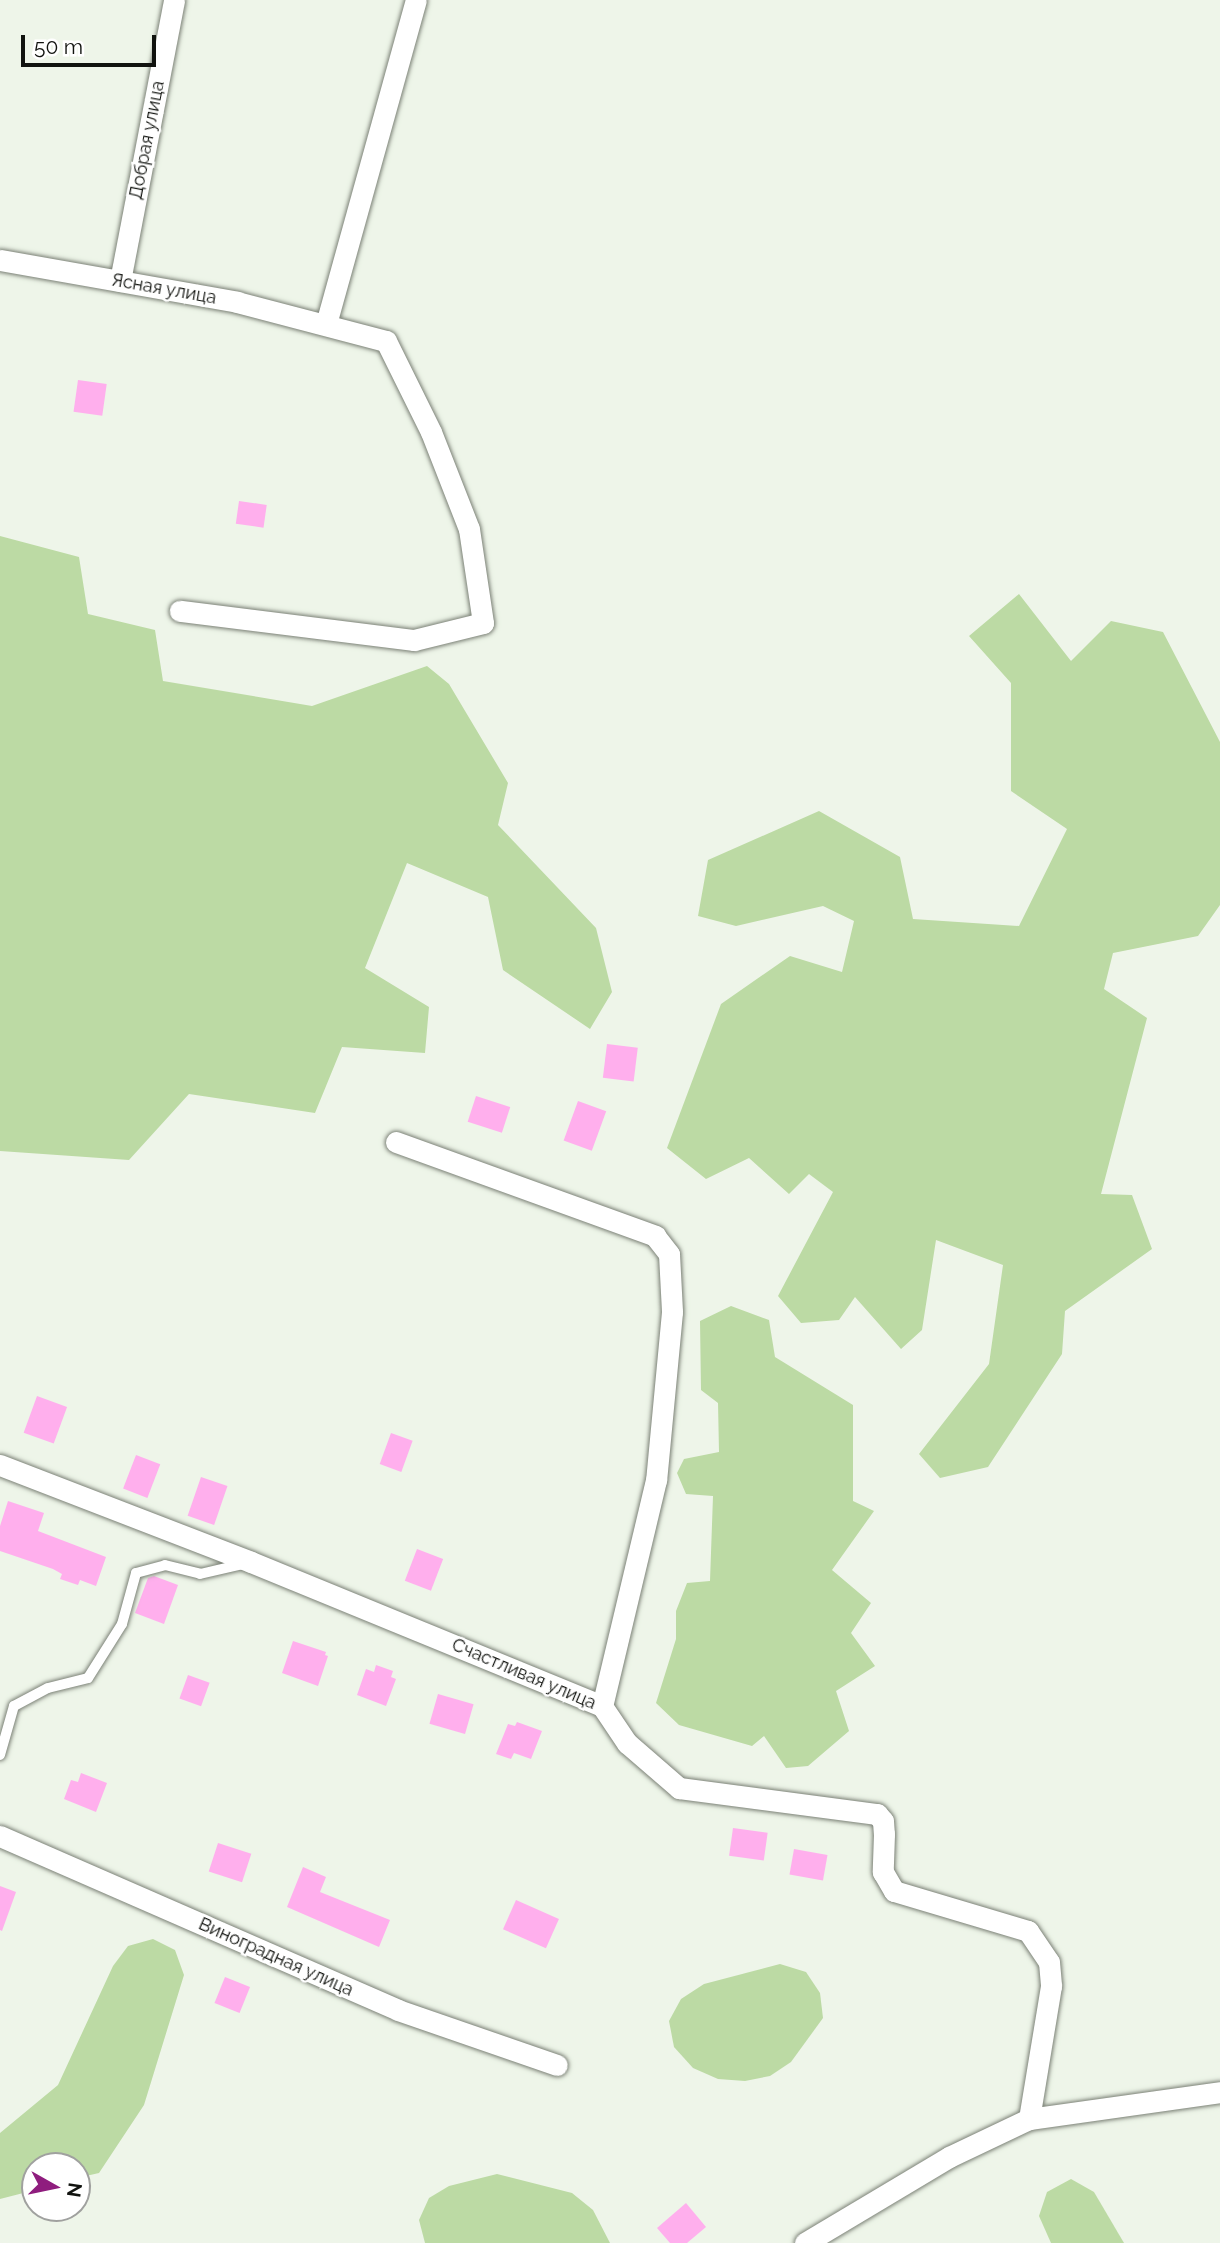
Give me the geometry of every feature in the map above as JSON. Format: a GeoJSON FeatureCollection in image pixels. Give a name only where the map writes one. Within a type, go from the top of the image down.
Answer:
{"type":"FeatureCollection","features":[{"type":"Feature","properties":{"kind":"street","name":"Добрая улица"},"geometry":{"type":"LineString","coordinates":[[120,281],[174,0]]}},
{"type":"Feature","properties":{"kind":"street"},"geometry":{"type":"LineString","coordinates":[[326,324],[416,0]]}},
{"type":"Feature","properties":{"kind":"street","name":"Ясная улица"},"geometry":{"type":"LineString","coordinates":[[0,260],[237,302],[386,341],[431,432],[469,529],[483,623],[414,640],[180,611]]}},
{"type":"Feature","properties":{"kind":"street"},"geometry":{"type":"LineString","coordinates":[[396,1142],[655,1236],[669,1254],[672,1312],[656,1480],[603,1706]]}},
{"type":"Feature","properties":{"kind":"street","name":"Счастливая улица"},"geometry":{"type":"LineString","coordinates":[[0,1465],[251,1562],[603,1706],[627,1743],[679,1788],[870,1811],[883,1821],[883,1872],[894,1891],[1027,1931],[1049,1962],[1051,1986],[1029,2119]]}},
{"type":"Feature","properties":{"kind":"street","name":"Виноградная улица"},"geometry":{"type":"LineString","coordinates":[[0,1836],[398,2010],[557,2064]]}},
{"type":"Feature","properties":{"kind":"street"},"geometry":{"type":"LineString","coordinates":[[805,2243],[949,2157],[1029,2119],[1220,2092]]}},
{"type":"Feature","properties":{"kind":"lane"},"geometry":{"type":"LineString","coordinates":[[0,1755],[15,1706],[48,1688],[88,1678],[122,1624],[136,1573],[165,1565],[200,1574],[251,1562]]}},
{"type":"Feature","properties":{"kind":"green space"},"geometry":{"type":"Polygon","coordinates":[[[0,536],[79,557],[88,614],[155,630],[163,681],[312,706],[427,666],[449,684],[508,783],[498,825],[596,928],[612,992],[590,1029],[503,970],[488,897],[407,863],[365,968],[429,1007],[425,1053],[342,1047],[315,1113],[189,1094],[129,1160],[0,1151],[0,536]]]}},
{"type":"Feature","properties":{"kind":"green space"},"geometry":{"type":"Polygon","coordinates":[[[1019,594],[1071,661],[1111,621],[1163,632],[1220,742],[1220,905],[1198,936],[1113,953],[1104,989],[1147,1018],[1101,1194],[1132,1195],[1152,1249],[1065,1311],[1062,1354],[988,1467],[940,1478],[919,1454],[989,1364],[1003,1265],[936,1240],[922,1330],[901,1349],[855,1297],[839,1320],[801,1323],[778,1296],[833,1192],[809,1174],[789,1194],[749,1158],[706,1179],[667,1148],[721,1004],[790,956],[842,972],[854,921],[823,906],[736,926],[698,916],[708,860],[819,811],[900,857],[913,919],[1019,926],[1067,829],[1011,791],[1011,683],[969,636],[1019,594]]]}},
{"type":"Feature","properties":{"kind":"green space"},"geometry":{"type":"Polygon","coordinates":[[[731,1306],[769,1320],[775,1357],[853,1405],[853,1501],[874,1511],[832,1570],[871,1603],[851,1633],[875,1666],[836,1691],[849,1731],[808,1766],[786,1768],[764,1736],[752,1746],[679,1725],[656,1703],[676,1639],[676,1611],[687,1583],[710,1581],[713,1496],[686,1494],[677,1473],[684,1459],[719,1452],[718,1403],[701,1390],[700,1321],[731,1306]]]}},
{"type":"Feature","properties":{"kind":"green space"},"geometry":{"type":"Polygon","coordinates":[[[153,1939],[175,1950],[184,1975],[144,2105],[99,2173],[91,2175],[91,2152],[21,2152],[21,2194],[0,2199],[0,2133],[58,2085],[113,1966],[128,1946],[153,1939]]]}},
{"type":"Feature","properties":{"kind":"green space"},"geometry":{"type":"Polygon","coordinates":[[[780,1964],[806,1972],[820,1993],[823,2018],[791,2062],[770,2076],[745,2081],[718,2079],[693,2068],[674,2047],[669,2021],[681,1999],[704,1984],[780,1964]]]}},
{"type":"Feature","properties":{"kind":"green space"},"geometry":{"type":"Polygon","coordinates":[[[497,2174],[572,2193],[593,2210],[610,2243],[425,2243],[419,2220],[429,2198],[449,2186],[497,2174]]]}},
{"type":"Feature","properties":{"kind":"green space"},"geometry":{"type":"Polygon","coordinates":[[[1071,2179],[1094,2192],[1124,2243],[1051,2243],[1039,2216],[1047,2192],[1071,2179]]]}},
{"type":"Feature","properties":{"kind":"building"},"geometry":{"type":"Polygon","coordinates":[[[78,380],[107,384],[102,416],[74,412],[78,380]]]}},
{"type":"Feature","properties":{"kind":"building"},"geometry":{"type":"Polygon","coordinates":[[[239,501],[267,505],[264,528],[236,524],[239,501]]]}},
{"type":"Feature","properties":{"kind":"building"},"geometry":{"type":"Polygon","coordinates":[[[607,1044],[638,1048],[634,1082],[603,1078],[607,1044]]]}},
{"type":"Feature","properties":{"kind":"building"},"geometry":{"type":"Polygon","coordinates":[[[476,1096],[510,1107],[502,1133],[468,1122],[476,1096]]]}},
{"type":"Feature","properties":{"kind":"building"},"geometry":{"type":"Polygon","coordinates":[[[578,1101],[606,1111],[592,1151],[564,1140],[578,1101]]]}},
{"type":"Feature","properties":{"kind":"building"},"geometry":{"type":"Polygon","coordinates":[[[37,1396],[67,1407],[54,1444],[24,1433],[37,1396]]]}},
{"type":"Feature","properties":{"kind":"building"},"geometry":{"type":"Polygon","coordinates":[[[391,1433],[413,1441],[401,1472],[380,1464],[391,1433]]]}},
{"type":"Feature","properties":{"kind":"building"},"geometry":{"type":"Polygon","coordinates":[[[136,1455],[160,1464],[147,1498],[123,1489],[136,1455]]]}},
{"type":"Feature","properties":{"kind":"building"},"geometry":{"type":"Polygon","coordinates":[[[201,1477],[227,1486],[214,1525],[188,1516],[201,1477]]]}},
{"type":"Feature","properties":{"kind":"building"},"geometry":{"type":"Polygon","coordinates":[[[8,1501],[44,1513],[38,1531],[106,1557],[96,1586],[80,1580],[78,1585],[60,1579],[62,1574],[53,1569],[0,1551],[0,1526],[8,1501]]]}},
{"type":"Feature","properties":{"kind":"building"},"geometry":{"type":"Polygon","coordinates":[[[417,1549],[443,1559],[431,1591],[405,1581],[417,1549]]]}},
{"type":"Feature","properties":{"kind":"building"},"geometry":{"type":"Polygon","coordinates":[[[154,1576],[178,1585],[164,1624],[135,1613],[148,1578],[154,1576]]]}},
{"type":"Feature","properties":{"kind":"building"},"geometry":{"type":"Polygon","coordinates":[[[293,1641],[326,1652],[325,1655],[328,1656],[318,1686],[282,1673],[293,1641]]]}},
{"type":"Feature","properties":{"kind":"building"},"geometry":{"type":"Polygon","coordinates":[[[376,1665],[393,1671],[391,1677],[396,1679],[386,1706],[357,1695],[366,1669],[374,1672],[376,1665]]]}},
{"type":"Feature","properties":{"kind":"building"},"geometry":{"type":"Polygon","coordinates":[[[188,1675],[210,1683],[201,1706],[179,1698],[188,1675]]]}},
{"type":"Feature","properties":{"kind":"building"},"geometry":{"type":"Polygon","coordinates":[[[438,1694],[474,1704],[465,1734],[429,1724],[438,1694]]]}},
{"type":"Feature","properties":{"kind":"building"},"geometry":{"type":"Polygon","coordinates":[[[517,1722],[542,1731],[531,1759],[514,1753],[511,1759],[496,1754],[508,1724],[515,1726],[517,1722]]]}},
{"type":"Feature","properties":{"kind":"building"},"geometry":{"type":"Polygon","coordinates":[[[81,1773],[107,1783],[96,1812],[64,1799],[71,1780],[78,1782],[81,1773]]]}},
{"type":"Feature","properties":{"kind":"building"},"geometry":{"type":"Polygon","coordinates":[[[733,1828],[768,1833],[764,1861],[729,1856],[733,1828]]]}},
{"type":"Feature","properties":{"kind":"building"},"geometry":{"type":"Polygon","coordinates":[[[218,1843],[251,1854],[242,1882],[209,1872],[218,1843]]]}},
{"type":"Feature","properties":{"kind":"building"},"geometry":{"type":"Polygon","coordinates":[[[794,1849],[827,1855],[823,1881],[789,1875],[794,1849]]]}},
{"type":"Feature","properties":{"kind":"building"},"geometry":{"type":"Polygon","coordinates":[[[303,1867],[326,1877],[320,1892],[390,1920],[379,1947],[287,1907],[303,1867]]]}},
{"type":"Feature","properties":{"kind":"building"},"geometry":{"type":"Polygon","coordinates":[[[0,1886],[16,1892],[2,1931],[0,1930],[0,1886]]]}},
{"type":"Feature","properties":{"kind":"building"},"geometry":{"type":"Polygon","coordinates":[[[516,1900],[559,1919],[546,1948],[503,1929],[516,1900]]]}},
{"type":"Feature","properties":{"kind":"building"},"geometry":{"type":"Polygon","coordinates":[[[225,1977],[250,1987],[240,2013],[215,2003],[225,1977]]]}},
{"type":"Feature","properties":{"kind":"building"},"geometry":{"type":"Polygon","coordinates":[[[686,2203],[706,2227],[687,2243],[670,2243],[657,2228],[686,2203]]]}}]}
